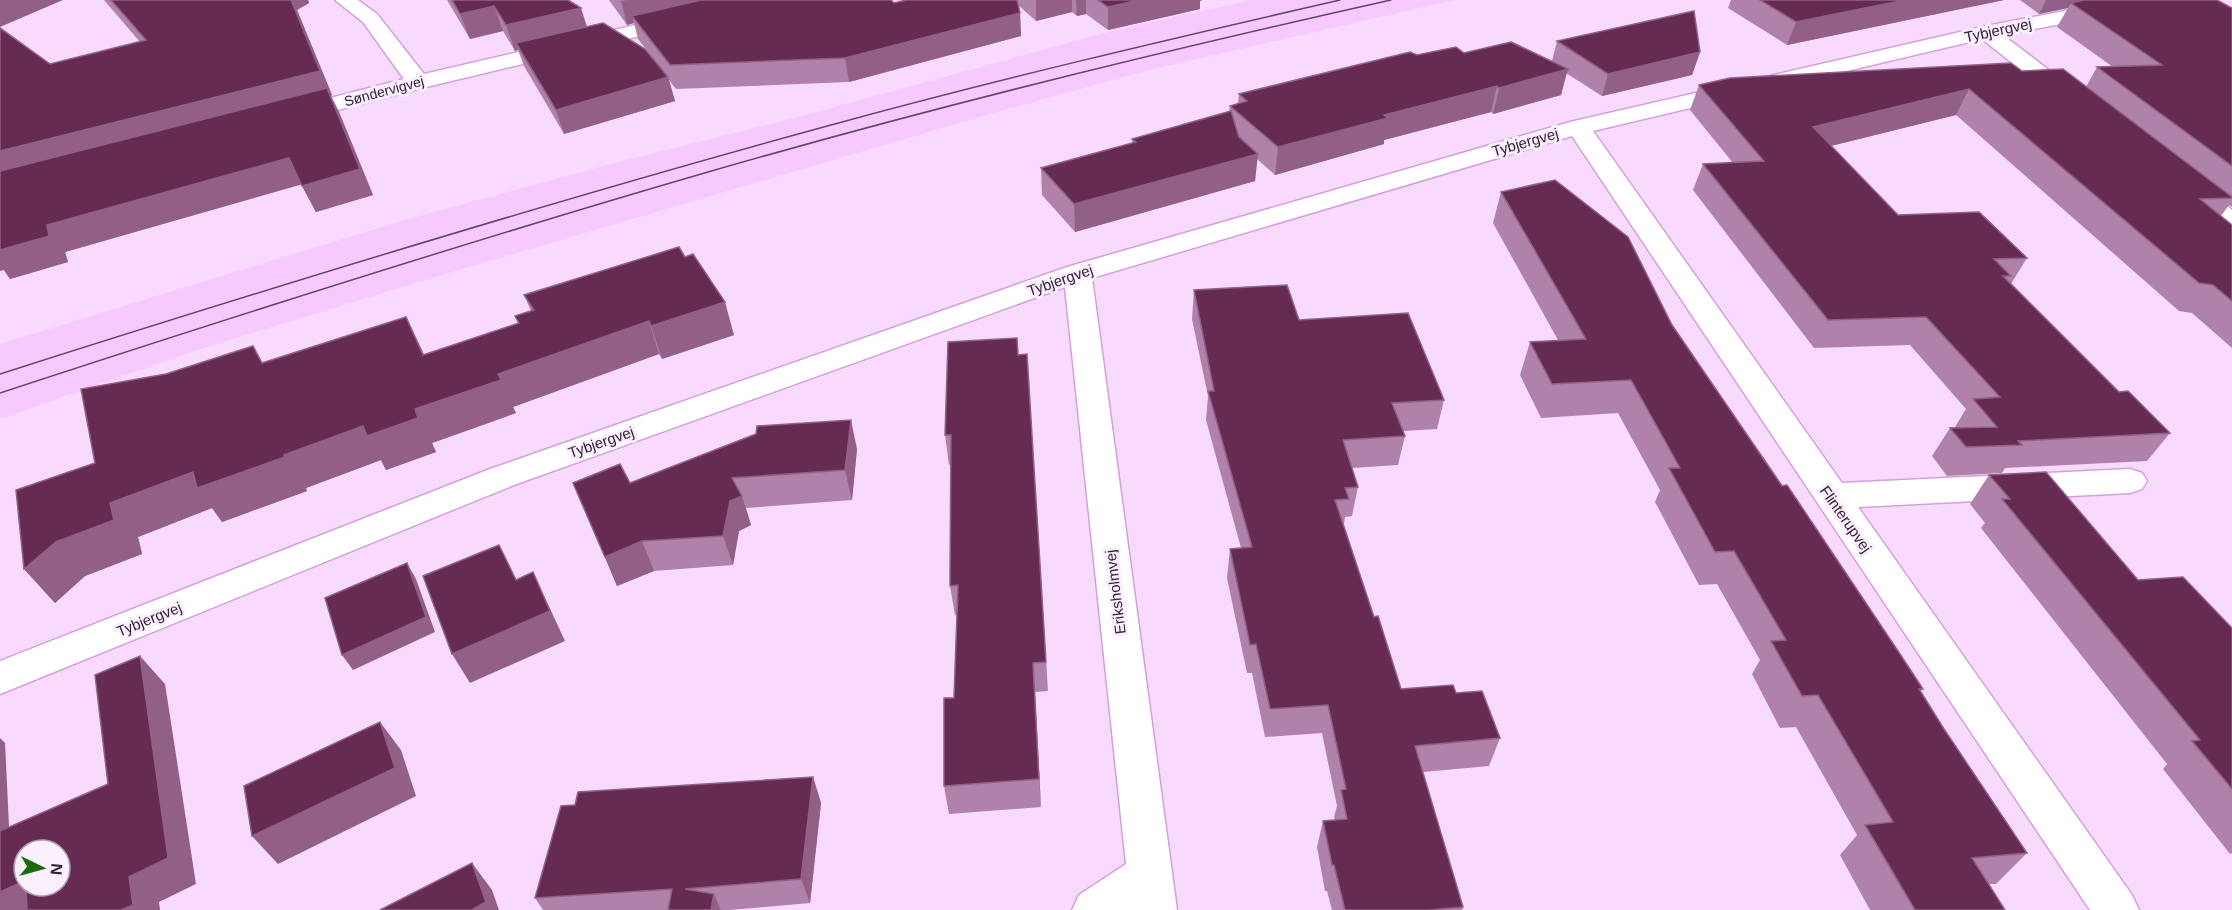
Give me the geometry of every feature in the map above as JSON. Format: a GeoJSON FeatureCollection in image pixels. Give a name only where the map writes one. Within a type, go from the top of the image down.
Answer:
{"type":"FeatureCollection","features":[{"type":"Feature","properties":{"kind":"street"},"geometry":{"type":"LineString","coordinates":[[345,0],[370,18],[418,82]]}},
{"type":"Feature","properties":{"kind":"street","name":"Tybjergvej"},"geometry":{"type":"LineString","coordinates":[[0,678],[502,477],[1077,273],[1578,127],[1986,32],[2156,0]]}},
{"type":"Feature","properties":{"kind":"street","name":"Søndervigvej"},"geometry":{"type":"LineString","coordinates":[[276,119],[418,82],[703,16]]}},
{"type":"Feature","properties":{"kind":"street"},"geometry":{"type":"LineString","coordinates":[[1986,32],[2090,113]]}},
{"type":"Feature","properties":{"kind":"street","name":"Flinterupvej"},"geometry":{"type":"LineString","coordinates":[[1578,127],[2116,910]]}},
{"type":"Feature","properties":{"kind":"street"},"geometry":{"type":"LineString","coordinates":[[2166,172],[2232,223]]}},
{"type":"Feature","properties":{"kind":"street","name":"Eriksholmvej"},"geometry":{"type":"LineString","coordinates":[[1077,273],[1152,892]]}},
{"type":"Feature","properties":{"kind":"street"},"geometry":{"type":"LineString","coordinates":[[1830,496],[2130,481]]}},
{"type":"Feature","properties":{"kind":"street"},"geometry":{"type":"LineString","coordinates":[[1095,910],[1152,892]]}},
{"type":"Feature","properties":{"kind":"shaded area"},"geometry":{"type":"Polygon","coordinates":[[[1251,0],[1454,0],[1149,70],[993,113],[435,277],[194,351],[0,419],[0,344],[405,220],[607,165],[791,119],[1104,33],[1251,0]]]}},
{"type":"Feature","properties":{"kind":"building"},"geometry":{"type":"Polygon","coordinates":[[[111,0],[291,0],[320,71],[0,151],[0,28],[50,64],[146,40],[111,0]]]}},
{"type":"Feature","properties":{"kind":"building"},"geometry":{"type":"Polygon","coordinates":[[[452,0],[568,0],[581,8],[506,25],[494,6],[460,14],[452,0]]]}},
{"type":"Feature","properties":{"kind":"building"},"geometry":{"type":"Polygon","coordinates":[[[701,0],[891,0],[894,3],[906,0],[1017,0],[1020,13],[845,58],[670,65],[632,16],[701,0]]]}},
{"type":"Feature","properties":{"kind":"building"},"geometry":{"type":"Polygon","coordinates":[[[1098,0],[1139,0],[1108,7],[1098,0]]]}},
{"type":"Feature","properties":{"kind":"building"},"geometry":{"type":"Polygon","coordinates":[[[1760,0],[1905,0],[1796,22],[1760,0]]]}},
{"type":"Feature","properties":{"kind":"building"},"geometry":{"type":"Polygon","coordinates":[[[2084,0],[2217,0],[2232,8],[2232,166],[2097,67],[2162,65],[2071,3],[2084,0]]]}},
{"type":"Feature","properties":{"kind":"building"},"geometry":{"type":"Polygon","coordinates":[[[1694,11],[1700,52],[1608,74],[1557,41],[1694,11]]]}},
{"type":"Feature","properties":{"kind":"building"},"geometry":{"type":"Polygon","coordinates":[[[603,23],[645,49],[668,77],[556,110],[516,43],[603,23]]]}},
{"type":"Feature","properties":{"kind":"building"},"geometry":{"type":"Polygon","coordinates":[[[1511,42],[1568,69],[1384,115],[1388,118],[1278,147],[1230,106],[1247,101],[1239,94],[1410,52],[1417,55],[1456,47],[1464,53],[1511,42]]]}},
{"type":"Feature","properties":{"kind":"building"},"geometry":{"type":"Polygon","coordinates":[[[2011,63],[2022,71],[2063,69],[2232,197],[2200,199],[2232,225],[2232,301],[2213,285],[2199,283],[1969,89],[1813,127],[1898,215],[1979,212],[2027,258],[1994,259],[2011,276],[2003,276],[2119,392],[2128,391],[2170,433],[2018,441],[2022,445],[1966,447],[1950,428],[1997,427],[1973,399],[2000,397],[1926,317],[1828,320],[1703,164],[1764,161],[1699,85],[1730,78],[2011,63]]]}},
{"type":"Feature","properties":{"kind":"building"},"geometry":{"type":"Polygon","coordinates":[[[327,88],[360,169],[302,186],[289,158],[47,225],[49,236],[0,250],[0,171],[327,88]]]}},
{"type":"Feature","properties":{"kind":"building"},"geometry":{"type":"Polygon","coordinates":[[[1231,111],[1239,137],[1258,154],[1074,204],[1041,168],[1136,142],[1132,139],[1231,111]]]}},
{"type":"Feature","properties":{"kind":"building"},"geometry":{"type":"Polygon","coordinates":[[[1555,180],[1628,237],[1672,325],[1782,486],[1787,485],[1923,689],[1919,689],[2027,853],[1972,858],[2005,910],[1915,910],[1865,825],[1893,822],[1818,695],[1802,696],[1771,641],[1786,640],[1734,551],[1715,552],[1669,468],[1680,468],[1631,380],[1552,384],[1530,342],[1586,339],[1501,192],[1555,180]]]}},
{"type":"Feature","properties":{"kind":"building"},"geometry":{"type":"Polygon","coordinates":[[[679,247],[685,257],[693,254],[725,302],[651,326],[649,321],[498,374],[501,380],[415,409],[418,418],[367,436],[363,426],[197,488],[193,472],[110,503],[114,520],[56,542],[24,569],[16,490],[95,463],[81,389],[166,374],[253,346],[262,363],[406,317],[423,355],[519,323],[515,316],[534,310],[524,295],[679,247]]]}},
{"type":"Feature","properties":{"kind":"building"},"geometry":{"type":"Polygon","coordinates":[[[1287,285],[1299,320],[1408,313],[1444,400],[1392,403],[1405,436],[1343,440],[1358,487],[1345,488],[1349,499],[1335,500],[1374,617],[1378,616],[1401,689],[1453,685],[1456,693],[1482,691],[1500,738],[1415,746],[1463,907],[1429,910],[1345,910],[1334,865],[1332,865],[1323,821],[1347,819],[1341,790],[1346,789],[1328,705],[1270,709],[1256,644],[1250,645],[1230,549],[1252,547],[1208,391],[1214,391],[1194,290],[1287,285]]]}},
{"type":"Feature","properties":{"kind":"building"},"geometry":{"type":"Polygon","coordinates":[[[1017,338],[1018,355],[1027,354],[1046,662],[1033,663],[1039,779],[944,786],[944,698],[954,698],[958,585],[950,586],[951,435],[945,435],[948,342],[1017,338]]]}},
{"type":"Feature","properties":{"kind":"building"},"geometry":{"type":"Polygon","coordinates":[[[851,420],[845,470],[732,478],[742,496],[730,501],[723,536],[642,541],[605,557],[573,483],[620,464],[630,483],[756,434],[757,426],[851,420]]]}},
{"type":"Feature","properties":{"kind":"building"},"geometry":{"type":"Polygon","coordinates":[[[2046,472],[2138,580],[2183,577],[2232,628],[2232,789],[2192,741],[2200,740],[2002,499],[2010,499],[1989,475],[2046,472]]]}},
{"type":"Feature","properties":{"kind":"building"},"geometry":{"type":"Polygon","coordinates":[[[499,545],[516,580],[533,572],[550,611],[452,654],[423,576],[499,545]]]}},
{"type":"Feature","properties":{"kind":"building"},"geometry":{"type":"Polygon","coordinates":[[[407,563],[426,617],[342,655],[325,598],[407,563]]]}},
{"type":"Feature","properties":{"kind":"building"},"geometry":{"type":"Polygon","coordinates":[[[140,656],[168,858],[129,877],[133,905],[121,910],[27,910],[26,898],[72,898],[72,838],[12,838],[12,886],[0,892],[0,831],[108,784],[95,675],[140,656]]]}},
{"type":"Feature","properties":{"kind":"building"},"geometry":{"type":"Polygon","coordinates":[[[380,722],[395,768],[252,836],[244,786],[380,722]]]}},
{"type":"Feature","properties":{"kind":"building"},"geometry":{"type":"Polygon","coordinates":[[[813,777],[801,879],[685,889],[714,894],[711,910],[668,910],[672,889],[535,898],[561,806],[575,805],[578,792],[813,777]]]}},
{"type":"Feature","properties":{"kind":"building"},"geometry":{"type":"Polygon","coordinates":[[[472,863],[486,902],[472,910],[380,910],[472,863]]]}},
{"type":"Feature","properties":{"kind":"tram line"},"geometry":{"type":"LineString","coordinates":[[0,374],[414,245],[727,154],[1021,76],[1340,0]]}},
{"type":"Feature","properties":{"kind":"tram line"},"geometry":{"type":"LineString","coordinates":[[0,393],[441,252],[793,148],[1048,81],[1391,0]]}}]}
